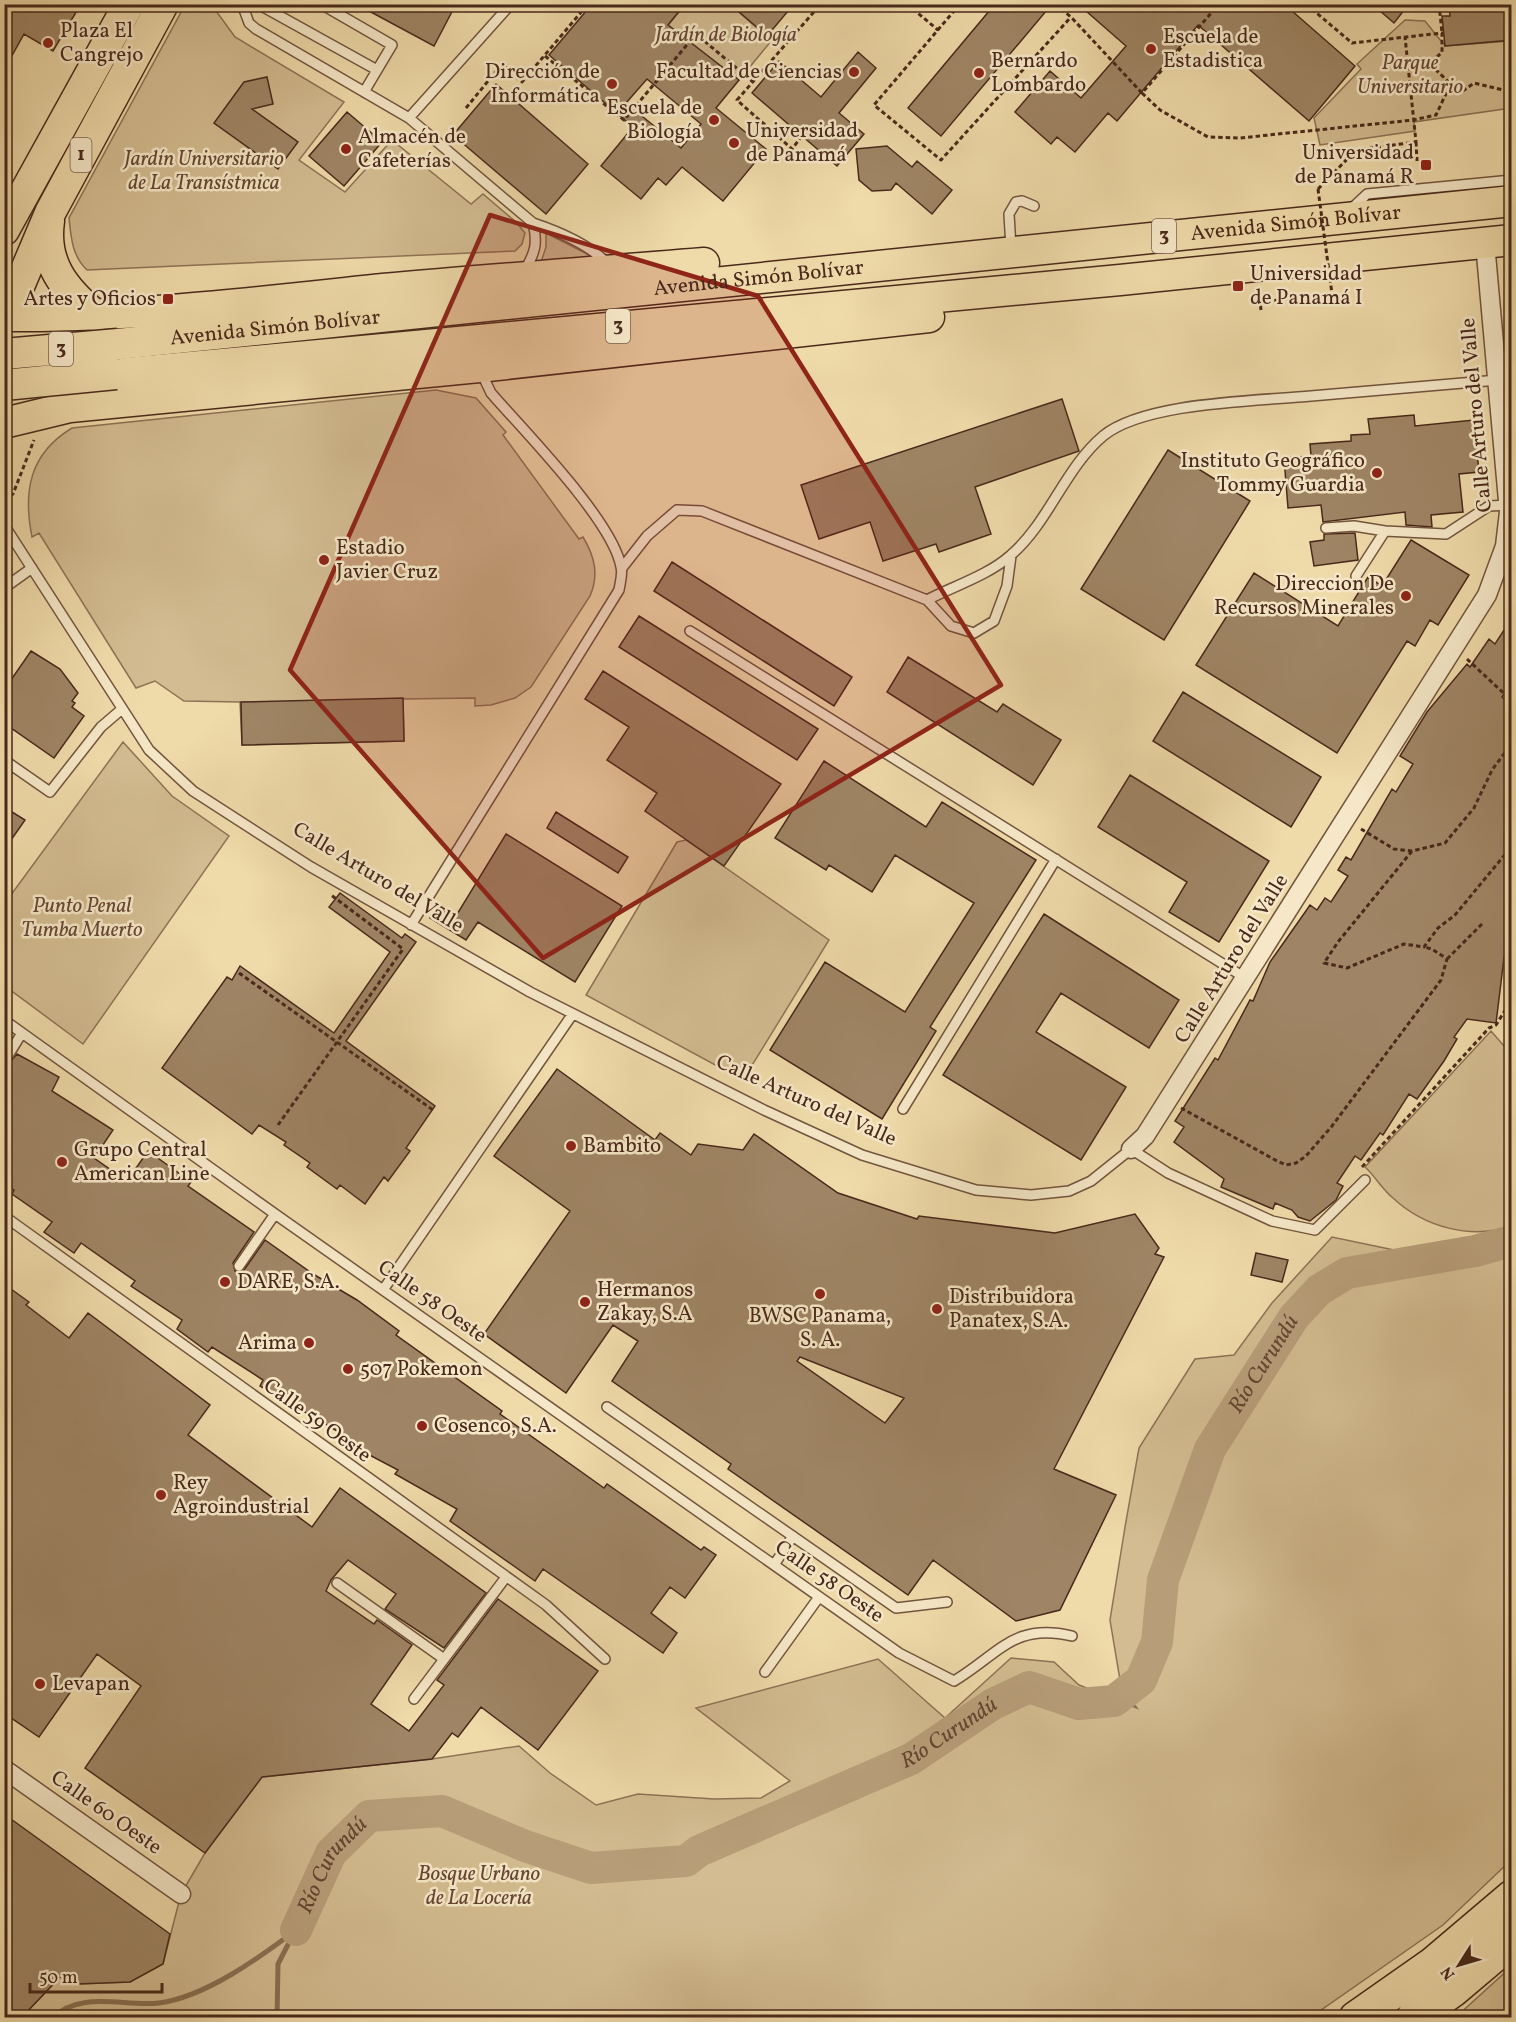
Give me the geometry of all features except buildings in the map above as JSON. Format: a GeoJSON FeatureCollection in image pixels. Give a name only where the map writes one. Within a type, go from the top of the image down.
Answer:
{"type":"FeatureCollection","features":[{"type":"Feature","properties":{"kind":"highway"},"geometry":{"type":"LineString","coordinates":[[1356,2018],[1432,1964],[1512,1897]]}},
{"type":"Feature","properties":{"kind":"highway"},"geometry":{"type":"LineString","coordinates":[[1413,2018],[1453,1990],[1512,1940]]}},
{"type":"Feature","properties":{"kind":"main road","name":"1"},"geometry":{"type":"LineString","coordinates":[[4,387],[13,350],[8,310],[50,213],[163,4]]}},
{"type":"Feature","properties":{"kind":"main road","name":"1"},"geometry":{"type":"LineString","coordinates":[[4,230],[127,5]]}},
{"type":"Feature","properties":{"kind":"main road","name":"Avenida Simón Bolívar"},"geometry":{"type":"LineString","coordinates":[[4,354],[1512,201]]}},
{"type":"Feature","properties":{"kind":"main road"},"geometry":{"type":"LineString","coordinates":[[50,213],[48,247],[52,265],[74,298],[94,315]]}},
{"type":"Feature","properties":{"kind":"main road","name":"Avenida Simón Bolívar"},"geometry":{"type":"LineString","coordinates":[[4,387],[116,374],[1120,280],[1498,241]]}},
{"type":"Feature","properties":{"kind":"main road"},"geometry":{"type":"LineString","coordinates":[[8,310],[94,315],[200,308],[521,276],[767,260],[816,272]]}},
{"type":"Feature","properties":{"kind":"main road"},"geometry":{"type":"LineString","coordinates":[[4,423],[70,407],[479,367],[1095,298],[1120,280]]}},
{"type":"Feature","properties":{"kind":"main road"},"geometry":{"type":"LineString","coordinates":[[70,407],[52,387],[43,369],[42,345],[50,332],[62,324],[94,315]]}},
{"type":"Feature","properties":{"kind":"street","name":"Calle Arturo del Valle"},"geometry":{"type":"LineString","coordinates":[[1131,1149],[1145,1136],[1488,595],[1505,546],[1510,499],[1498,380],[1498,241]]}},
{"type":"Feature","properties":{"kind":"street","name":"Calle 60 Oeste"},"geometry":{"type":"LineString","coordinates":[[4,1769],[181,1894]]}},
{"type":"Feature","properties":{"kind":"lane"},"geometry":{"type":"LineString","coordinates":[[242,4],[249,23],[256,29],[409,118],[532,223],[547,228],[599,255],[614,271]]}},
{"type":"Feature","properties":{"kind":"lane"},"geometry":{"type":"LineString","coordinates":[[258,4],[377,70]]}},
{"type":"Feature","properties":{"kind":"lane"},"geometry":{"type":"LineString","coordinates":[[321,4],[392,45],[364,92]]}},
{"type":"Feature","properties":{"kind":"lane"},"geometry":{"type":"LineString","coordinates":[[409,118],[511,4]]}},
{"type":"Feature","properties":{"kind":"lane"},"geometry":{"type":"LineString","coordinates":[[1337,220],[1368,194],[1512,180]]}},
{"type":"Feature","properties":{"kind":"lane"},"geometry":{"type":"LineString","coordinates":[[1011,251],[1009,214],[1016,202],[1022,201],[1034,206]]}},
{"type":"Feature","properties":{"kind":"lane"},"geometry":{"type":"LineString","coordinates":[[521,276],[534,255],[536,238],[532,223]]}},
{"type":"Feature","properties":{"kind":"lane"},"geometry":{"type":"LineString","coordinates":[[479,367],[491,393],[588,506],[608,537],[622,568]]}},
{"type":"Feature","properties":{"kind":"lane"},"geometry":{"type":"LineString","coordinates":[[927,600],[1011,556],[1084,457],[1103,436],[1126,422],[1165,412],[1224,405],[1498,380]]}},
{"type":"Feature","properties":{"kind":"lane"},"geometry":{"type":"LineString","coordinates":[[1326,528],[1354,526],[1385,531],[1446,534],[1489,506],[1510,499]]}},
{"type":"Feature","properties":{"kind":"lane"},"geometry":{"type":"LineString","coordinates":[[411,926],[619,590],[622,568],[647,536],[677,510],[702,511],[927,600],[951,626],[974,633],[994,621],[1007,586],[1011,556]]}},
{"type":"Feature","properties":{"kind":"lane","name":"Calle Arturo del Valle"},"geometry":{"type":"LineString","coordinates":[[4,525],[149,750],[193,790],[311,867],[411,926],[572,1015],[862,1155],[976,1190],[1030,1195],[1070,1191],[1092,1181],[1131,1149]]}},
{"type":"Feature","properties":{"kind":"lane"},"geometry":{"type":"LineString","coordinates":[[1356,576],[1385,531]]}},
{"type":"Feature","properties":{"kind":"lane"},"geometry":{"type":"LineString","coordinates":[[4,575],[8,586],[32,568]]}},
{"type":"Feature","properties":{"kind":"lane"},"geometry":{"type":"LineString","coordinates":[[690,631],[1246,979]]}},
{"type":"Feature","properties":{"kind":"lane"},"geometry":{"type":"LineString","coordinates":[[4,760],[50,792],[101,727],[122,709]]}},
{"type":"Feature","properties":{"kind":"lane"},"geometry":{"type":"LineString","coordinates":[[903,1109],[1056,860]]}},
{"type":"Feature","properties":{"kind":"lane"},"geometry":{"type":"LineString","coordinates":[[383,1290],[572,1015]]}},
{"type":"Feature","properties":{"kind":"lane","name":"Calle 58 Oeste"},"geometry":{"type":"LineString","coordinates":[[4,1020],[275,1214],[899,1653],[954,1681],[980,1665],[999,1647],[1024,1634],[1051,1631],[1072,1636]]}},
{"type":"Feature","properties":{"kind":"lane"},"geometry":{"type":"LineString","coordinates":[[4,1062],[22,1033]]}},
{"type":"Feature","properties":{"kind":"lane"},"geometry":{"type":"LineString","coordinates":[[1131,1149],[1168,1173],[1272,1221],[1315,1230],[1365,1180]]}},
{"type":"Feature","properties":{"kind":"lane"},"geometry":{"type":"LineString","coordinates":[[239,1266],[275,1214]]}},
{"type":"Feature","properties":{"kind":"lane","name":"Calle 59 Oeste"},"geometry":{"type":"LineString","coordinates":[[4,1216],[546,1605],[605,1659]]}},
{"type":"Feature","properties":{"kind":"lane"},"geometry":{"type":"LineString","coordinates":[[608,1407],[897,1608],[947,1602]]}},
{"type":"Feature","properties":{"kind":"lane"},"geometry":{"type":"LineString","coordinates":[[774,1565],[793,1536]]}},
{"type":"Feature","properties":{"kind":"lane"},"geometry":{"type":"LineString","coordinates":[[414,1699],[506,1577]]}},
{"type":"Feature","properties":{"kind":"lane"},"geometry":{"type":"LineString","coordinates":[[337,1583],[444,1659]]}},
{"type":"Feature","properties":{"kind":"lane"},"geometry":{"type":"LineString","coordinates":[[765,1672],[819,1597]]}},
{"type":"Feature","properties":{"kind":"path"},"geometry":{"type":"LineString","coordinates":[[466,108],[502,64],[522,82],[588,4]]}},
{"type":"Feature","properties":{"kind":"path"},"geometry":{"type":"LineString","coordinates":[[806,4],[814,11]]}},
{"type":"Feature","properties":{"kind":"path"},"geometry":{"type":"LineString","coordinates":[[907,4],[938,30]]}},
{"type":"Feature","properties":{"kind":"path"},"geometry":{"type":"LineString","coordinates":[[960,4],[874,105],[941,160],[1071,17]]}},
{"type":"Feature","properties":{"kind":"path"},"geometry":{"type":"LineString","coordinates":[[1055,4],[1071,17],[1160,111],[1208,137],[1240,138],[1413,120],[1436,115],[1450,85]]}},
{"type":"Feature","properties":{"kind":"path"},"geometry":{"type":"LineString","coordinates":[[1142,93],[1218,4]]}},
{"type":"Feature","properties":{"kind":"path"},"geometry":{"type":"LineString","coordinates":[[1306,4],[1352,43],[1442,33]]}},
{"type":"Feature","properties":{"kind":"path"},"geometry":{"type":"LineString","coordinates":[[1407,69],[1430,64],[1442,52],[1439,4]]}},
{"type":"Feature","properties":{"kind":"path"},"geometry":{"type":"LineString","coordinates":[[802,136],[792,149],[737,100],[820,5]]}},
{"type":"Feature","properties":{"kind":"path"},"geometry":{"type":"LineString","coordinates":[[545,56],[624,120],[696,34],[753,82]]}},
{"type":"Feature","properties":{"kind":"path"},"geometry":{"type":"LineString","coordinates":[[1405,37],[1417,161]]}},
{"type":"Feature","properties":{"kind":"path"},"geometry":{"type":"LineString","coordinates":[[1430,64],[1460,93],[1474,83],[1512,92]]}},
{"type":"Feature","properties":{"kind":"path"},"geometry":{"type":"LineString","coordinates":[[1261,310],[1260,302],[1332,294],[1318,189],[1356,150],[1416,142]]}},
{"type":"Feature","properties":{"kind":"path"},"geometry":{"type":"LineString","coordinates":[[4,500],[13,494],[35,439]]}},
{"type":"Feature","properties":{"kind":"path"},"geometry":{"type":"LineString","coordinates":[[1453,649],[1478,666],[1512,701]]}},
{"type":"Feature","properties":{"kind":"path"},"geometry":{"type":"LineString","coordinates":[[1347,820],[1394,849],[1412,851],[1445,843],[1461,827],[1474,808],[1492,770],[1512,743]]}},
{"type":"Feature","properties":{"kind":"path"},"geometry":{"type":"LineString","coordinates":[[1424,947],[1438,928],[1455,915],[1512,846]]}},
{"type":"Feature","properties":{"kind":"path"},"geometry":{"type":"LineString","coordinates":[[1412,851],[1338,942],[1324,963],[1347,968],[1404,944],[1424,947],[1447,959]]}},
{"type":"Feature","properties":{"kind":"path"},"geometry":{"type":"LineString","coordinates":[[278,1125],[403,948],[323,890]]}},
{"type":"Feature","properties":{"kind":"path"},"geometry":{"type":"LineString","coordinates":[[1179,1106],[1277,1161],[1286,1165],[1296,1163],[1306,1156],[1332,1126],[1441,980],[1447,959],[1484,923]]}},
{"type":"Feature","properties":{"kind":"path"},"geometry":{"type":"LineString","coordinates":[[239,973],[433,1110]]}},
{"type":"Feature","properties":{"kind":"path"},"geometry":{"type":"LineString","coordinates":[[1365,1180],[1360,1168],[1489,1028],[1496,1025],[1512,999]]}},
{"type":"Feature","properties":{"kind":"highlighted area"},"geometry":{"type":"Polygon","coordinates":[[[490,215],[758,296],[1001,685],[543,958],[290,670],[490,215]]]}},
{"type":"Feature","properties":{"kind":"green space","name":"Jardín Universitario de La Transístmica"},"geometry":{"type":"Polygon","coordinates":[[[211,4],[235,37],[344,102],[299,160],[345,192],[392,140],[471,204],[483,194],[516,222],[525,233],[522,244],[515,251],[87,270],[75,252],[69,218],[185,5],[211,4]]]}},
{"type":"Feature","properties":{"kind":"green space","name":"Jardín de Biología"},"geometry":{"type":"Polygon","coordinates":[[[685,5],[730,5],[772,40],[739,80],[668,25],[685,5]]]}},
{"type":"Feature","properties":{"kind":"green space","name":"Parque Universitario"},"geometry":{"type":"Polygon","coordinates":[[[1405,20],[1425,21],[1445,46],[1511,41],[1511,108],[1414,122],[1415,131],[1320,145],[1314,118],[1361,69],[1357,64],[1405,20]]]}},
{"type":"Feature","properties":{"kind":"green space"},"geometry":{"type":"Polygon","coordinates":[[[546,233],[599,260],[539,268],[546,247],[546,233]]]}},
{"type":"Feature","properties":{"kind":"green space","name":"Estadio Javier Cruz"},"geometry":{"type":"Polygon","coordinates":[[[436,390],[476,398],[506,432],[503,435],[579,539],[583,537],[593,559],[595,573],[590,596],[531,687],[515,698],[491,705],[475,706],[475,698],[403,699],[404,741],[242,745],[240,702],[184,701],[155,681],[136,688],[39,533],[32,537],[28,505],[32,475],[46,450],[72,428],[436,390]]]}},
{"type":"Feature","properties":{"kind":"green space","name":"Punto Penal Tumba Muerto"},"geometry":{"type":"Polygon","coordinates":[[[123,742],[172,796],[229,836],[83,1044],[5,986],[5,903],[123,742]]]}},
{"type":"Feature","properties":{"kind":"green space"},"geometry":{"type":"Polygon","coordinates":[[[686,840],[829,940],[743,1080],[586,995],[677,842],[686,840]]]}},
{"type":"Feature","properties":{"kind":"green space"},"geometry":{"type":"Polygon","coordinates":[[[1491,1031],[1511,1054],[1511,1226],[1480,1232],[1464,1231],[1433,1223],[1405,1208],[1365,1167],[1491,1031]]]}},
{"type":"Feature","properties":{"kind":"green space","name":"Bosque Urbano de La Locería"},"geometry":{"type":"Polygon","coordinates":[[[1511,1232],[1511,1860],[1443,1925],[1311,2017],[21,2018],[64,1973],[77,1984],[130,1982],[163,1964],[181,1894],[205,1853],[262,1777],[432,1759],[519,1746],[550,1773],[596,1805],[638,1794],[714,1799],[761,1798],[790,1781],[696,1708],[878,1659],[945,1718],[1011,1658],[1054,1662],[1079,1685],[1137,1708],[1121,1686],[1110,1620],[1125,1527],[1139,1448],[1195,1359],[1234,1355],[1272,1303],[1332,1237],[1394,1250],[1483,1239],[1511,1232]]]}},
{"type":"Feature","properties":{"kind":"green space"},"geometry":{"type":"Polygon","coordinates":[[[1511,1967],[1511,2017],[1456,2017],[1511,1967]]]}},
{"type":"Feature","properties":{"kind":"waterway","name":"Río Curundú"},"geometry":{"type":"LineString","coordinates":[[296,1930],[331,1853],[369,1816],[442,1811],[525,1846],[591,1868],[686,1861],[699,1851],[911,1759],[993,1704],[1029,1687],[1079,1704],[1114,1701],[1141,1680],[1157,1642],[1163,1580],[1210,1449],[1294,1317],[1319,1290],[1347,1273],[1475,1251],[1512,1241]]}},
{"type":"Feature","properties":{"kind":"waterway"},"geometry":{"type":"LineString","coordinates":[[53,2018],[64,2009],[76,2004],[89,2002],[159,2003],[195,1993],[249,1964],[296,1930]]}},
{"type":"Feature","properties":{"kind":"waterway","name":"Río Curundú"},"geometry":{"type":"LineString","coordinates":[[277,2018],[278,1964],[295,1931]]}},
{"type":"Feature","properties":{"kind":"place","name":"Plaza El Cangrejo"},"geometry":{"type":"Point","coordinates":[48,43]}},
{"type":"Feature","properties":{"kind":"place","name":"Escuela de Estadistica"},"geometry":{"type":"Point","coordinates":[1151,49]}},
{"type":"Feature","properties":{"kind":"place","name":"Facultad de Ciencias"},"geometry":{"type":"Point","coordinates":[854,72]}},
{"type":"Feature","properties":{"kind":"place","name":"Bernardo Lombardo"},"geometry":{"type":"Point","coordinates":[979,73]}},
{"type":"Feature","properties":{"kind":"place","name":"Dirección de Informática"},"geometry":{"type":"Point","coordinates":[612,84]}},
{"type":"Feature","properties":{"kind":"place","name":"Escuela de Biología"},"geometry":{"type":"Point","coordinates":[714,120]}},
{"type":"Feature","properties":{"kind":"place","name":"Universidad de Panamá"},"geometry":{"type":"Point","coordinates":[734,143]}},
{"type":"Feature","properties":{"kind":"place","name":"Almacén de Cafeterías"},"geometry":{"type":"Point","coordinates":[346,149]}},
{"type":"Feature","properties":{"kind":"place","name":"Universidad de Panamá R"},"geometry":{"type":"Point","coordinates":[1426,165]}},
{"type":"Feature","properties":{"kind":"place","name":"Universidad de Panamá I"},"geometry":{"type":"Point","coordinates":[1238,286]}},
{"type":"Feature","properties":{"kind":"place","name":"Artes y Oficios"},"geometry":{"type":"Point","coordinates":[168,299]}},
{"type":"Feature","properties":{"kind":"place","name":"Instituto Geográfico Tommy Guardia"},"geometry":{"type":"Point","coordinates":[1377,473]}},
{"type":"Feature","properties":{"kind":"place","name":"Estadio Javier Cruz"},"geometry":{"type":"Point","coordinates":[324,560]}},
{"type":"Feature","properties":{"kind":"place","name":"Direccion De Recursos Minerales"},"geometry":{"type":"Point","coordinates":[1406,596]}},
{"type":"Feature","properties":{"kind":"place","name":"Bambito"},"geometry":{"type":"Point","coordinates":[571,1146]}},
{"type":"Feature","properties":{"kind":"place","name":"Grupo Central American Line"},"geometry":{"type":"Point","coordinates":[62,1162]}},
{"type":"Feature","properties":{"kind":"place","name":"DARE, S.A."},"geometry":{"type":"Point","coordinates":[225,1282]}},
{"type":"Feature","properties":{"kind":"place","name":"BWSC Panama, S. A."},"geometry":{"type":"Point","coordinates":[820,1294]}},
{"type":"Feature","properties":{"kind":"place","name":"Hermanos Zakay, S.A"},"geometry":{"type":"Point","coordinates":[585,1302]}},
{"type":"Feature","properties":{"kind":"place","name":"Distribuidora Panatex, S.A."},"geometry":{"type":"Point","coordinates":[937,1309]}},
{"type":"Feature","properties":{"kind":"place","name":"Arima"},"geometry":{"type":"Point","coordinates":[309,1343]}},
{"type":"Feature","properties":{"kind":"place","name":"507 Pokemon"},"geometry":{"type":"Point","coordinates":[348,1369]}},
{"type":"Feature","properties":{"kind":"place","name":"Cosenco, S.A."},"geometry":{"type":"Point","coordinates":[422,1426]}},
{"type":"Feature","properties":{"kind":"place","name":"Rey Agroindustrial"},"geometry":{"type":"Point","coordinates":[161,1495]}},
{"type":"Feature","properties":{"kind":"place","name":"Levapan"},"geometry":{"type":"Point","coordinates":[40,1684]}}]}
